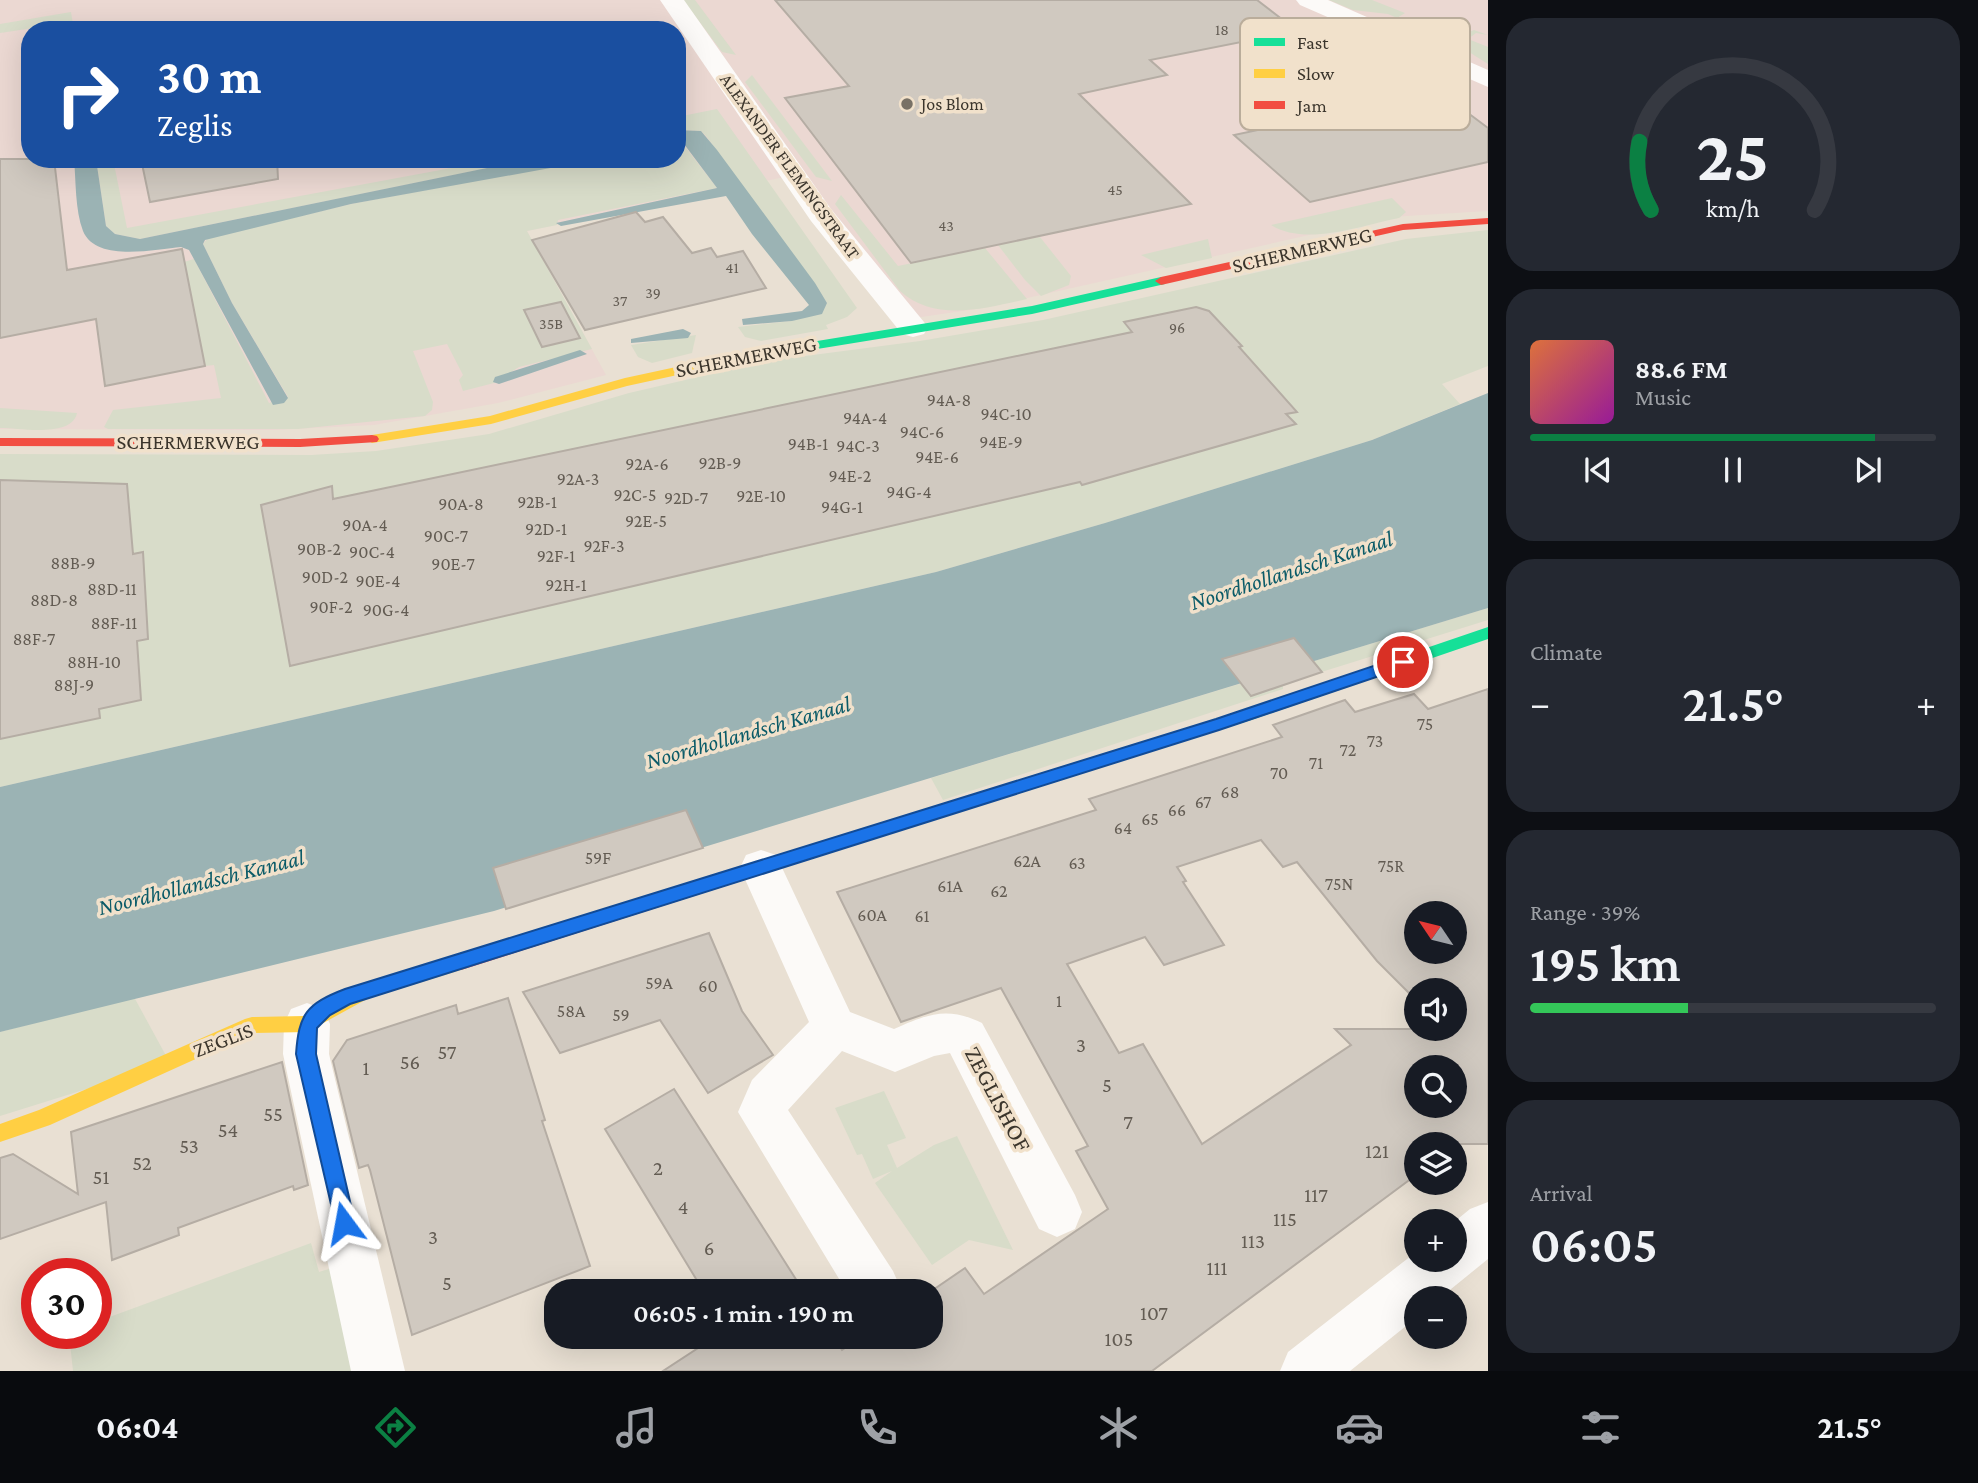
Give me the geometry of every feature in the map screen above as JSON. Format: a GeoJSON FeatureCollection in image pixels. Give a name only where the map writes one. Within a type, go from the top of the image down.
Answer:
{"type":"FeatureCollection","features":[{"type":"Feature","properties":{"kind":"street","name":"ALEXANDER FLEMINGSTRAAT"},"geometry":{"type":"LineString","coordinates":[[672,0],[821,215],[913,328]]}},
{"type":"Feature","properties":{"kind":"street"},"geometry":{"type":"LineString","coordinates":[[1308,0],[1349,18]]}},
{"type":"Feature","properties":{"kind":"street"},"geometry":{"type":"LineString","coordinates":[[1470,71],[1488,79]]}},
{"type":"Feature","properties":{"kind":"street","name":"SCHERMERWEG"},"geometry":{"type":"LineString","coordinates":[[0,442],[300,443],[373,439],[491,420],[625,382],[745,355],[1032,310],[1403,227],[1488,221]]}},
{"type":"Feature","properties":{"kind":"street"},"geometry":{"type":"LineString","coordinates":[[378,1371],[306,1054],[307,1024],[324,1009],[345,998],[1245,716],[1488,633]]}},
{"type":"Feature","properties":{"kind":"street"},"geometry":{"type":"LineString","coordinates":[[761,868],[834,1027],[769,1096],[762,1112],[869,1279]]}},
{"type":"Feature","properties":{"kind":"street","name":"ZEGLIS"},"geometry":{"type":"LineString","coordinates":[[0,1133],[43,1118],[252,1026],[307,1024]]}},
{"type":"Feature","properties":{"kind":"street","name":"ZEGLISHOF"},"geometry":{"type":"LineString","coordinates":[[834,1027],[895,1051],[946,1031],[957,1032],[966,1038],[1057,1213]]}},
{"type":"Feature","properties":{"kind":"street"},"geometry":{"type":"LineString","coordinates":[[1467,1244],[1488,1227]]}},
{"type":"Feature","properties":{"kind":"street"},"geometry":{"type":"LineString","coordinates":[[1307,1371],[1432,1272]]}},
{"type":"Feature","properties":{"kind":"shaded area"},"geometry":{"type":"Polygon","coordinates":[[[0,0],[1488,0],[1488,211],[1390,217],[983,308],[901,320],[789,176],[527,231],[606,375],[498,403],[374,425],[273,430],[0,429],[0,0]]]}},
{"type":"Feature","properties":{"kind":"green space"},"geometry":{"type":"Polygon","coordinates":[[[683,0],[695,0],[736,55],[722,52],[683,0]]]}},
{"type":"Feature","properties":{"kind":"green space"},"geometry":{"type":"Polygon","coordinates":[[[1329,0],[1372,0],[1405,13],[1397,18],[1388,14],[1353,10],[1329,0]]]}},
{"type":"Feature","properties":{"kind":"green space"},"geometry":{"type":"Polygon","coordinates":[[[71,12],[72,21],[21,21],[21,30],[0,33],[0,24],[71,12]]]}},
{"type":"Feature","properties":{"kind":"green space"},"geometry":{"type":"Polygon","coordinates":[[[1474,30],[1488,35],[1476,33],[1470,38],[1470,32],[1474,30]]]}},
{"type":"Feature","properties":{"kind":"green space"},"geometry":{"type":"Polygon","coordinates":[[[1470,40],[1488,47],[1488,64],[1470,53],[1470,40]]]}},
{"type":"Feature","properties":{"kind":"green space"},"geometry":{"type":"Polygon","coordinates":[[[752,75],[832,181],[816,177],[745,82],[752,75]]]}},
{"type":"Feature","properties":{"kind":"green space"},"geometry":{"type":"Polygon","coordinates":[[[717,109],[857,308],[847,317],[826,325],[828,329],[761,341],[745,337],[738,327],[792,321],[827,303],[706,136],[701,131],[686,130],[686,115],[717,109]]]}},
{"type":"Feature","properties":{"kind":"green space"},"geometry":{"type":"Polygon","coordinates":[[[686,148],[717,188],[558,220],[557,225],[527,231],[592,349],[519,367],[494,383],[463,391],[459,380],[463,375],[447,344],[413,351],[433,402],[432,410],[425,416],[298,429],[104,427],[113,410],[221,398],[214,365],[205,366],[184,262],[194,259],[269,403],[288,397],[232,303],[203,244],[208,238],[351,204],[545,168],[686,168],[686,148]]]}},
{"type":"Feature","properties":{"kind":"green space"},"geometry":{"type":"Polygon","coordinates":[[[97,168],[115,168],[127,228],[451,168],[488,168],[140,239],[115,234],[106,226],[97,168]]]}},
{"type":"Feature","properties":{"kind":"green space"},"geometry":{"type":"Polygon","coordinates":[[[841,195],[898,266],[985,248],[1027,299],[961,310],[929,307],[914,301],[900,291],[835,204],[841,195]]]}},
{"type":"Feature","properties":{"kind":"green space"},"geometry":{"type":"Polygon","coordinates":[[[1392,198],[1406,212],[1399,218],[1352,229],[1301,234],[1271,225],[1392,198]]]}},
{"type":"Feature","properties":{"kind":"green space"},"geometry":{"type":"Polygon","coordinates":[[[1488,230],[1488,366],[1442,384],[1460,404],[1372,440],[936,572],[0,787],[0,454],[311,455],[376,451],[489,434],[629,393],[767,361],[920,341],[1043,320],[1406,239],[1488,230]]]}},
{"type":"Feature","properties":{"kind":"green space"},"geometry":{"type":"Polygon","coordinates":[[[1040,237],[1071,276],[1069,285],[1041,296],[998,245],[1040,237]]]}},
{"type":"Feature","properties":{"kind":"green space"},"geometry":{"type":"Polygon","coordinates":[[[1208,239],[1212,258],[1166,268],[1141,255],[1208,239]]]}},
{"type":"Feature","properties":{"kind":"green space"},"geometry":{"type":"Polygon","coordinates":[[[696,335],[692,353],[652,363],[638,357],[631,345],[696,335]]]}},
{"type":"Feature","properties":{"kind":"green space"},"geometry":{"type":"Polygon","coordinates":[[[0,408],[77,413],[73,421],[56,429],[0,428],[0,408]]]}},
{"type":"Feature","properties":{"kind":"green space"},"geometry":{"type":"Polygon","coordinates":[[[1488,608],[1488,620],[1283,684],[1283,689],[943,800],[931,778],[1488,608]]]}},
{"type":"Feature","properties":{"kind":"green space"},"geometry":{"type":"Polygon","coordinates":[[[134,997],[170,1063],[0,1116],[0,1032],[134,997]]]}},
{"type":"Feature","properties":{"kind":"green space"},"geometry":{"type":"Polygon","coordinates":[[[884,1091],[906,1138],[887,1145],[897,1168],[934,1145],[957,1136],[1013,1250],[969,1240],[932,1265],[875,1183],[892,1171],[873,1179],[862,1154],[857,1155],[835,1108],[884,1091]]]}},
{"type":"Feature","properties":{"kind":"green space"},"geometry":{"type":"Polygon","coordinates":[[[311,1243],[319,1272],[332,1268],[355,1371],[73,1371],[71,1349],[112,1349],[112,1316],[311,1243]]]}},
{"type":"Feature","properties":{"kind":"water"},"geometry":{"type":"Polygon","coordinates":[[[686,130],[701,131],[717,150],[815,283],[827,303],[822,314],[792,321],[743,325],[742,319],[802,311],[809,305],[752,234],[726,196],[561,226],[556,223],[717,188],[686,147],[686,130]]]}},
{"type":"Feature","properties":{"kind":"water"},"geometry":{"type":"Polygon","coordinates":[[[74,168],[97,168],[106,226],[115,234],[140,239],[487,168],[550,168],[351,204],[205,240],[203,244],[232,303],[288,398],[284,403],[273,405],[189,250],[181,247],[128,252],[100,247],[90,241],[83,231],[76,195],[74,168]]]}},
{"type":"Feature","properties":{"kind":"water"},"geometry":{"type":"Polygon","coordinates":[[[683,329],[691,333],[688,338],[631,343],[631,339],[683,329]]]}},
{"type":"Feature","properties":{"kind":"water"},"geometry":{"type":"Polygon","coordinates":[[[580,350],[587,354],[499,384],[493,382],[495,377],[580,350]]]}},
{"type":"Feature","properties":{"kind":"water","name":"Noordhollandsch Kanaal"},"geometry":{"type":"Polygon","coordinates":[[[1488,393],[1488,608],[494,911],[0,1032],[0,787],[936,572],[1372,440],[1488,393]]]}},
{"type":"Feature","properties":{"kind":"building"},"geometry":{"type":"Polygon","coordinates":[[[775,0],[1257,0],[1280,18],[1240,18],[1240,42],[1150,60],[1167,75],[1079,94],[1191,204],[911,263],[785,98],[849,86],[775,0]]]}},
{"type":"Feature","properties":{"kind":"building"},"geometry":{"type":"Polygon","coordinates":[[[1470,114],[1488,128],[1488,162],[1310,202],[1234,135],[1258,130],[1470,130],[1470,114]]]}},
{"type":"Feature","properties":{"kind":"building"},"geometry":{"type":"Polygon","coordinates":[[[0,159],[21,159],[21,168],[55,168],[67,270],[182,249],[205,366],[105,386],[96,319],[0,338],[0,159]]]}},
{"type":"Feature","properties":{"kind":"building"},"geometry":{"type":"Polygon","coordinates":[[[143,168],[277,168],[278,179],[150,202],[143,168]]]}},
{"type":"Feature","properties":{"kind":"building"},"geometry":{"type":"Polygon","coordinates":[[[636,212],[645,222],[663,217],[692,253],[711,248],[717,257],[743,251],[766,288],[585,330],[532,240],[636,212]]]}},
{"type":"Feature","properties":{"kind":"building"},"geometry":{"type":"Polygon","coordinates":[[[561,302],[580,338],[542,347],[524,310],[561,302]]]}},
{"type":"Feature","properties":{"kind":"building"},"geometry":{"type":"Polygon","coordinates":[[[1196,307],[1209,311],[1242,346],[1239,347],[1297,412],[1286,414],[1296,424],[1082,485],[1080,482],[290,666],[261,505],[332,486],[333,499],[1132,332],[1124,322],[1196,307]]]}},
{"type":"Feature","properties":{"kind":"building"},"geometry":{"type":"Polygon","coordinates":[[[0,480],[127,484],[133,554],[143,552],[148,639],[137,641],[141,700],[99,709],[100,718],[0,739],[0,480]]]}},
{"type":"Feature","properties":{"kind":"building"},"geometry":{"type":"Polygon","coordinates":[[[1294,638],[1322,672],[1251,696],[1222,659],[1294,638]]]}},
{"type":"Feature","properties":{"kind":"building"},"geometry":{"type":"Polygon","coordinates":[[[1488,689],[1488,1144],[1467,1144],[1467,1132],[1404,1132],[1404,1184],[1152,1371],[663,1371],[697,1349],[943,1349],[943,1283],[965,1268],[984,1294],[1108,1209],[1076,1151],[1088,1146],[1001,988],[901,1022],[837,892],[1096,810],[1089,799],[1282,737],[1273,725],[1345,700],[1355,712],[1414,694],[1428,709],[1488,689]],[[1261,840],[1177,867],[1186,881],[1183,882],[1224,945],[1164,965],[1145,937],[1067,964],[1119,1053],[1143,1044],[1202,1144],[1351,1045],[1335,1029],[1404,1029],[1404,1041],[1467,1041],[1467,978],[1404,978],[1404,988],[1377,961],[1297,862],[1283,867],[1261,840]]]}},
{"type":"Feature","properties":{"kind":"building"},"geometry":{"type":"Polygon","coordinates":[[[686,810],[703,848],[506,909],[493,868],[686,810]]]}},
{"type":"Feature","properties":{"kind":"building"},"geometry":{"type":"Polygon","coordinates":[[[709,933],[742,1011],[773,1055],[708,1093],[660,1020],[560,1053],[523,992],[709,933]]]}},
{"type":"Feature","properties":{"kind":"building"},"geometry":{"type":"Polygon","coordinates":[[[508,998],[545,1120],[542,1121],[590,1266],[556,1279],[544,1279],[544,1284],[412,1335],[370,1170],[368,1165],[359,1168],[333,1061],[347,1040],[456,1005],[458,1014],[508,998]]]}},
{"type":"Feature","properties":{"kind":"building"},"geometry":{"type":"Polygon","coordinates":[[[282,1062],[308,1185],[294,1190],[293,1186],[178,1228],[179,1235],[112,1260],[106,1202],[0,1239],[0,1158],[13,1154],[78,1194],[71,1132],[282,1062]]]}},
{"type":"Feature","properties":{"kind":"building"},"geometry":{"type":"Polygon","coordinates":[[[674,1089],[796,1279],[696,1279],[605,1129],[674,1089]]]}},
{"type":"Feature","properties":{"kind":"traffic: fast"},"geometry":{"type":"LineString","coordinates":[[732,359],[1032,310],[1161,281]]}},
{"type":"Feature","properties":{"kind":"traffic: fast"},"geometry":{"type":"LineString","coordinates":[[912,820],[1245,716],[1488,633]]}},
{"type":"Feature","properties":{"kind":"traffic: slow"},"geometry":{"type":"LineString","coordinates":[[372,439],[491,420],[625,382],[732,359]]}},
{"type":"Feature","properties":{"kind":"traffic: slow"},"geometry":{"type":"LineString","coordinates":[[0,1133],[43,1118],[252,1025],[307,1024],[341,1001],[360,993],[461,962]]}},
{"type":"Feature","properties":{"kind":"traffic: jam"},"geometry":{"type":"LineString","coordinates":[[1161,281],[1403,227],[1488,221]]}},
{"type":"Feature","properties":{"kind":"traffic: jam"},"geometry":{"type":"LineString","coordinates":[[0,442],[300,443],[372,439]]}},
{"type":"Feature","properties":{"kind":"traffic: jam"},"geometry":{"type":"LineString","coordinates":[[461,962],[912,820]]}},
{"type":"Feature","properties":{"kind":"place","name":"Jos Blom"},"geometry":{"type":"Point","coordinates":[907,104]}},
{"type":"Feature","properties":{"kind":"route"},"geometry":{"type":"LineString","coordinates":[[344,1223],[306,1054],[307,1024],[324,1009],[345,998],[1219,724],[1403,662]]}}]}
